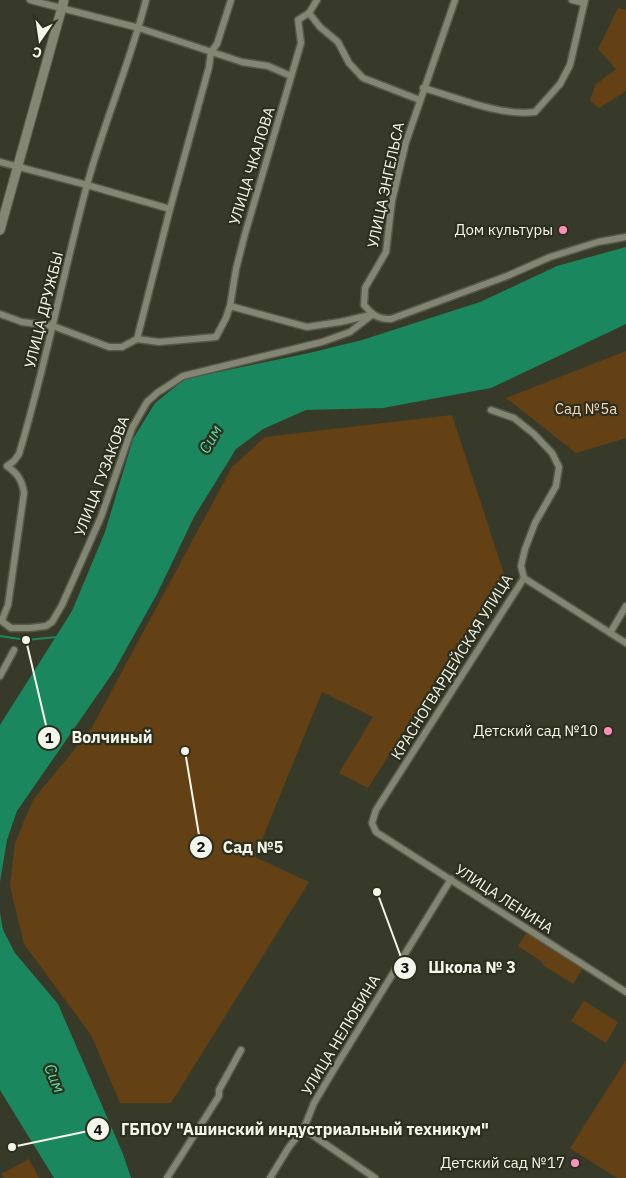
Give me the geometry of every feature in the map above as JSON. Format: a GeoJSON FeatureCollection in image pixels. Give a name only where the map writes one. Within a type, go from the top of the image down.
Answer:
{"type":"FeatureCollection","features":[{"type":"Feature","properties":{"kind":"main road"},"geometry":{"type":"LineString","coordinates":[[0,230],[62,4]]}},
{"type":"Feature","properties":{"kind":"street"},"geometry":{"type":"LineString","coordinates":[[30,0],[62,4],[242,62],[268,66],[291,76]]}},
{"type":"Feature","properties":{"kind":"street","name":"УЛИЦА ДРУЖБЫ"},"geometry":{"type":"LineString","coordinates":[[4,466],[14,461],[18,454],[36,397],[87,185],[110,109],[139,28],[146,0]]}},
{"type":"Feature","properties":{"kind":"street"},"geometry":{"type":"LineString","coordinates":[[0,314],[22,322],[53,326],[109,347],[122,347],[137,339],[209,67],[211,52],[217,44],[231,0]]}},
{"type":"Feature","properties":{"kind":"street","name":"УЛИЦА ЧКАЛОВА"},"geometry":{"type":"LineString","coordinates":[[137,339],[159,342],[216,337],[230,306],[236,269],[245,234],[301,43],[298,20],[309,13],[317,0]]}},
{"type":"Feature","properties":{"kind":"street","name":"УЛИЦА ЭНГЕЛЬСА"},"geometry":{"type":"LineString","coordinates":[[372,315],[364,305],[365,288],[386,252],[394,193],[406,142],[423,88],[455,0]]}},
{"type":"Feature","properties":{"kind":"street"},"geometry":{"type":"LineString","coordinates":[[423,88],[506,111],[523,114],[535,112],[560,84],[570,65],[585,2],[572,0]]}},
{"type":"Feature","properties":{"kind":"street"},"geometry":{"type":"LineString","coordinates":[[309,13],[320,27],[338,42],[349,63],[363,78],[420,100]]}},
{"type":"Feature","properties":{"kind":"street"},"geometry":{"type":"LineString","coordinates":[[0,162],[170,209]]}},
{"type":"Feature","properties":{"kind":"street"},"geometry":{"type":"LineString","coordinates":[[230,306],[307,327],[372,315],[380,319],[391,319],[507,276],[550,257],[598,242],[626,237]]}},
{"type":"Feature","properties":{"kind":"street","name":"УЛИЦА ГУЗАКОВА"},"geometry":{"type":"LineString","coordinates":[[1,620],[11,628],[46,626],[52,622],[62,605],[101,517],[132,428],[147,402],[156,393],[183,376],[322,342],[350,332],[372,315]]}},
{"type":"Feature","properties":{"kind":"street","name":"КРАСНОГВАРДЕЙСКАЯ УЛИЦА"},"geometry":{"type":"LineString","coordinates":[[372,823],[376,810],[524,578],[521,566],[535,523],[556,486],[560,466],[552,453],[534,434],[514,418],[491,410]]}},
{"type":"Feature","properties":{"kind":"street","name":"УЛИЦА ДРУЖБЫ"},"geometry":{"type":"LineString","coordinates":[[1,620],[8,605],[24,493],[22,481],[17,473],[4,466]]}},
{"type":"Feature","properties":{"kind":"street"},"geometry":{"type":"LineString","coordinates":[[524,578],[626,643]]}},
{"type":"Feature","properties":{"kind":"street"},"geometry":{"type":"LineString","coordinates":[[610,632],[626,606]]}},
{"type":"Feature","properties":{"kind":"street"},"geometry":{"type":"LineString","coordinates":[[0,676],[14,650]]}},
{"type":"Feature","properties":{"kind":"street","name":"УЛИЦА ЛЕНИНА"},"geometry":{"type":"LineString","coordinates":[[372,823],[376,832],[626,992]]}},
{"type":"Feature","properties":{"kind":"street","name":"УЛИЦА НЕЛЮБИНА"},"geometry":{"type":"LineString","coordinates":[[270,1178],[290,1147],[306,1130],[314,1104],[333,1071],[451,879]]}},
{"type":"Feature","properties":{"kind":"street"},"geometry":{"type":"LineString","coordinates":[[167,1178],[219,1096],[219,1090],[241,1050]]}},
{"type":"Feature","properties":{"kind":"street"},"geometry":{"type":"LineString","coordinates":[[306,1130],[375,1178]]}},
{"type":"Feature","properties":{"kind":"green space"},"geometry":{"type":"Polygon","coordinates":[[[618,8],[626,10],[626,91],[599,108],[590,101],[595,85],[616,69],[598,49],[618,8]]]}},
{"type":"Feature","properties":{"kind":"green space","name":"Сад №5а"},"geometry":{"type":"Polygon","coordinates":[[[626,351],[626,438],[576,453],[506,398],[626,351]]]}},
{"type":"Feature","properties":{"kind":"green space"},"geometry":{"type":"Polygon","coordinates":[[[452,415],[504,574],[368,788],[339,773],[373,717],[322,692],[255,857],[309,882],[171,1103],[120,1103],[91,1035],[24,944],[10,886],[15,843],[33,800],[91,729],[232,467],[265,437],[452,415]]]}},
{"type":"Feature","properties":{"kind":"green space"},"geometry":{"type":"Polygon","coordinates":[[[527,932],[583,968],[573,984],[544,966],[541,961],[518,946],[527,932]]]}},
{"type":"Feature","properties":{"kind":"green space"},"geometry":{"type":"Polygon","coordinates":[[[584,1001],[618,1022],[606,1043],[571,1021],[584,1001]]]}},
{"type":"Feature","properties":{"kind":"green space"},"geometry":{"type":"Polygon","coordinates":[[[626,1060],[626,1178],[617,1178],[570,1148],[626,1060]]]}},
{"type":"Feature","properties":{"kind":"green space"},"geometry":{"type":"Polygon","coordinates":[[[29,1159],[39,1178],[4,1178],[1,1174],[29,1159]]]}},
{"type":"Feature","properties":{"kind":"water","name":"Сим"},"geometry":{"type":"Polygon","coordinates":[[[626,247],[626,324],[491,388],[383,408],[306,410],[263,429],[236,449],[194,517],[157,594],[114,671],[17,811],[7,840],[0,882],[0,725],[72,611],[105,532],[133,439],[155,403],[185,379],[362,340],[480,302],[557,266],[626,247]]]}},
{"type":"Feature","properties":{"kind":"water","name":"Сим"},"geometry":{"type":"Polygon","coordinates":[[[0,913],[3,930],[15,953],[58,1004],[123,1154],[131,1178],[54,1178],[0,1090],[0,913]]]}},
{"type":"Feature","properties":{"kind":"waterway"},"geometry":{"type":"LineString","coordinates":[[0,636],[26,640],[57,637]]}},
{"type":"Feature","properties":{"kind":"place","name":"Дом культуры"},"geometry":{"type":"Point","coordinates":[563,230]}},
{"type":"Feature","properties":{"kind":"place","name":"Волчиный"},"geometry":{"type":"Point","coordinates":[26,640]}},
{"type":"Feature","properties":{"kind":"place","name":"Детский сад №10"},"geometry":{"type":"Point","coordinates":[608,731]}},
{"type":"Feature","properties":{"kind":"place","name":"Сад №5"},"geometry":{"type":"Point","coordinates":[185,751]}},
{"type":"Feature","properties":{"kind":"place","name":"Школа № 3"},"geometry":{"type":"Point","coordinates":[377,892]}},
{"type":"Feature","properties":{"kind":"place","name":"ГБПОУ \"Ашинский индустриальный техникум\""},"geometry":{"type":"Point","coordinates":[12,1147]}},
{"type":"Feature","properties":{"kind":"place","name":"Детский сад №17"},"geometry":{"type":"Point","coordinates":[575,1163]}}]}
